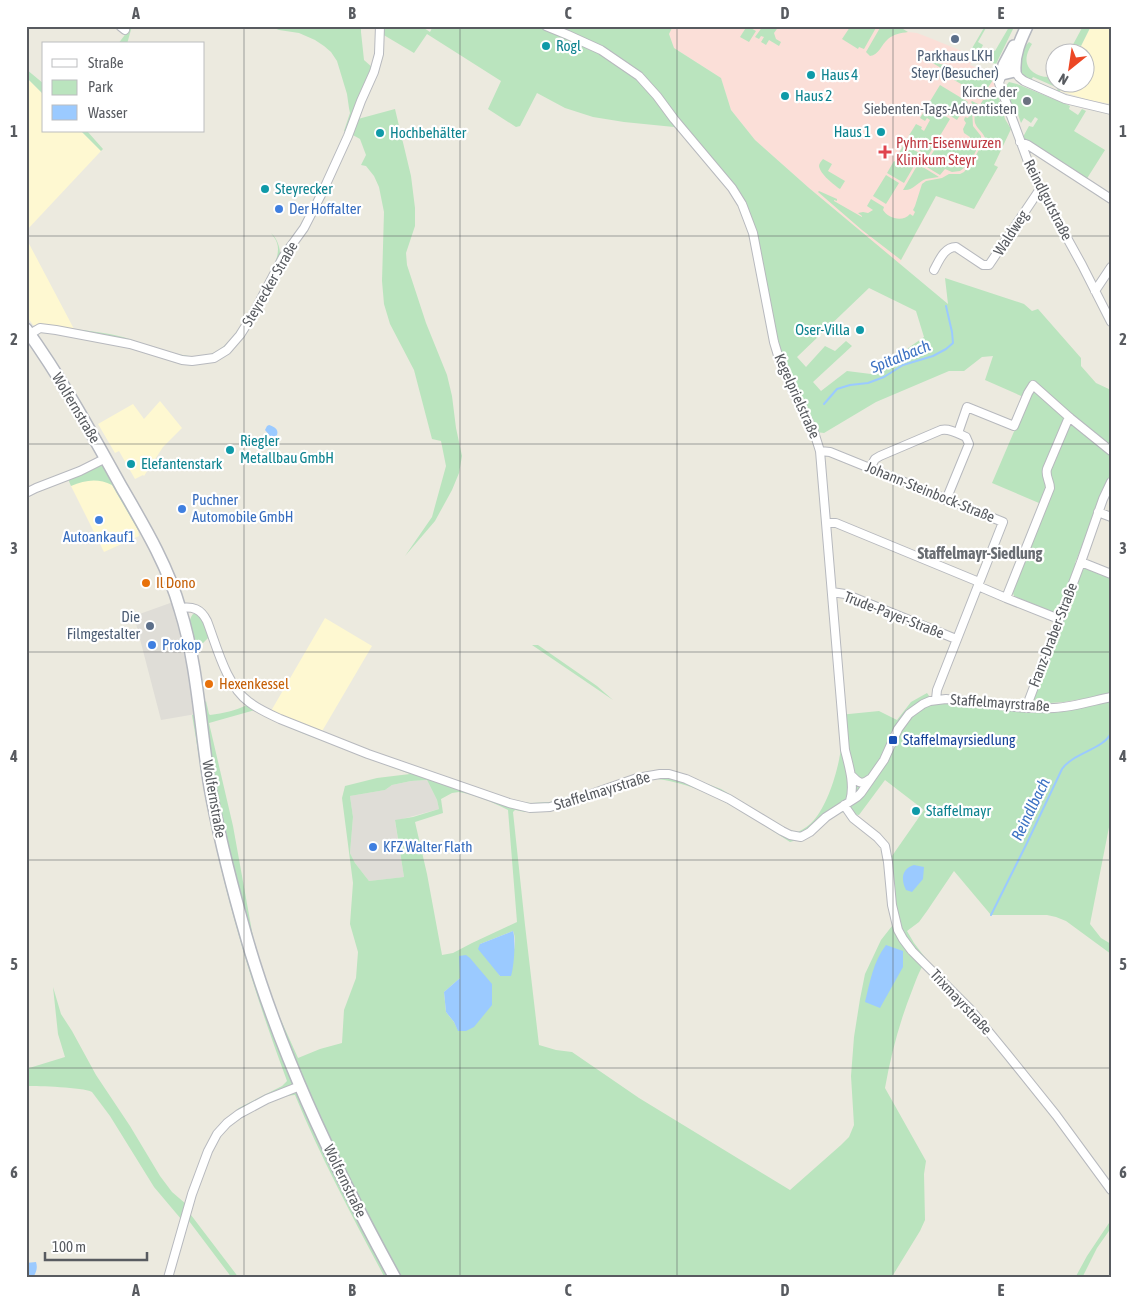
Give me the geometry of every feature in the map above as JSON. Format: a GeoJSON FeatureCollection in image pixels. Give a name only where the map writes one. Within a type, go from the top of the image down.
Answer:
{"type":"FeatureCollection","features":[{"type":"Feature","properties":{"kind":"main road","name":"Reindlgutstraße"},"geometry":{"type":"LineString","coordinates":[[1015,71],[1016,53],[1025,30]]}},
{"type":"Feature","properties":{"kind":"main road","name":"Reindlgutstraße"},"geometry":{"type":"LineString","coordinates":[[1002,74],[1004,65],[1025,30]]}},
{"type":"Feature","properties":{"kind":"main road"},"geometry":{"type":"LineString","coordinates":[[1002,74],[1015,71]]}},
{"type":"Feature","properties":{"kind":"main road","name":"Wolfernstraße"},"geometry":{"type":"LineString","coordinates":[[28,331],[106,458],[158,554],[172,586],[188,639],[210,787],[221,842],[241,919],[263,992],[300,1086],[335,1162],[395,1278]]}},
{"type":"Feature","properties":{"kind":"street","name":"Steyrecker Straße"},"geometry":{"type":"LineString","coordinates":[[28,331],[40,328],[56,330],[130,344],[182,360],[192,361],[214,358],[227,350],[240,335],[252,316],[283,257],[304,228],[322,194],[374,72],[379,54],[380,26]]}},
{"type":"Feature","properties":{"kind":"street","name":"Kegelprielstraße"},"geometry":{"type":"LineString","coordinates":[[546,26],[601,50],[639,76],[732,188],[742,204],[753,233],[774,342],[780,362],[814,432],[820,451],[845,750],[851,776],[852,793],[847,803]]}},
{"type":"Feature","properties":{"kind":"street"},"geometry":{"type":"LineString","coordinates":[[1015,71],[1024,81],[1065,98],[1111,110]]}},
{"type":"Feature","properties":{"kind":"street","name":"Reindlgutstraße"},"geometry":{"type":"LineString","coordinates":[[1002,74],[999,83],[1020,142],[1040,189],[1111,322]]}},
{"type":"Feature","properties":{"kind":"street"},"geometry":{"type":"LineString","coordinates":[[1020,142],[1028,145],[1111,199]]}},
{"type":"Feature","properties":{"kind":"street","name":"Waldweg"},"geometry":{"type":"LineString","coordinates":[[934,270],[943,254],[952,247],[956,247],[984,265],[989,265],[1040,189]]}},
{"type":"Feature","properties":{"kind":"street"},"geometry":{"type":"LineString","coordinates":[[1095,291],[1111,267]]}},
{"type":"Feature","properties":{"kind":"street"},"geometry":{"type":"LineString","coordinates":[[958,433],[967,407],[1014,426],[1033,385],[1111,451]]}},
{"type":"Feature","properties":{"kind":"street"},"geometry":{"type":"LineString","coordinates":[[1006,598],[1050,488],[1046,476],[1047,469],[1069,417]]}},
{"type":"Feature","properties":{"kind":"street"},"geometry":{"type":"LineString","coordinates":[[870,468],[875,459],[880,456],[942,430],[958,433],[966,437],[969,444],[946,500]]}},
{"type":"Feature","properties":{"kind":"street","name":"Johann-Steinbock-Straße"},"geometry":{"type":"LineString","coordinates":[[820,451],[830,452],[1003,522],[956,639],[937,690],[936,699]]}},
{"type":"Feature","properties":{"kind":"street"},"geometry":{"type":"LineString","coordinates":[[26,493],[106,458]]}},
{"type":"Feature","properties":{"kind":"street","name":"Franz-Draber-Straße"},"geometry":{"type":"LineString","coordinates":[[1026,708],[1098,512],[1111,482]]}},
{"type":"Feature","properties":{"kind":"street"},"geometry":{"type":"LineString","coordinates":[[1098,512],[1111,518]]}},
{"type":"Feature","properties":{"kind":"street"},"geometry":{"type":"LineString","coordinates":[[826,523],[836,523],[978,584],[1006,598],[1060,618]]}},
{"type":"Feature","properties":{"kind":"street"},"geometry":{"type":"LineString","coordinates":[[1081,562],[1111,574]]}},
{"type":"Feature","properties":{"kind":"street","name":"Trude-Payer-Straße"},"geometry":{"type":"LineString","coordinates":[[832,592],[845,594],[956,639]]}},
{"type":"Feature","properties":{"kind":"street","name":"Staffelmayrstraße"},"geometry":{"type":"LineString","coordinates":[[180,608],[196,608],[204,615],[230,679],[249,702],[280,719],[368,754],[509,803],[530,808],[550,807],[637,778],[669,774],[715,791],[782,831],[796,837],[806,835],[826,816],[861,793],[884,760],[898,729],[910,714],[923,704],[936,699],[1026,708],[1054,708],[1111,697]]}},
{"type":"Feature","properties":{"kind":"street"},"geometry":{"type":"LineString","coordinates":[[851,776],[862,783],[870,779]]}},
{"type":"Feature","properties":{"kind":"street","name":"Trixmayrstraße"},"geometry":{"type":"LineString","coordinates":[[847,803],[853,818],[877,837],[885,846],[892,905],[898,930],[903,939],[912,951],[970,1009],[998,1042],[1056,1115],[1111,1190]]}},
{"type":"Feature","properties":{"kind":"street"},"geometry":{"type":"LineString","coordinates":[[168,1278],[192,1194],[208,1151],[217,1134],[239,1114],[267,1099],[300,1086]]}},
{"type":"Feature","properties":{"kind":"shaded area","name":"Pyhrn-Eisenwurzen Klinikum Steyr"},"geometry":{"type":"Polygon","coordinates":[[[673,26],[904,26],[903,29],[908,32],[917,33],[974,56],[970,65],[995,77],[1005,119],[1011,129],[994,165],[998,167],[974,209],[936,196],[899,264],[755,140],[731,110],[721,78],[674,48],[669,34],[673,26]]]}},
{"type":"Feature","properties":{"kind":"shaded area"},"geometry":{"type":"Polygon","coordinates":[[[1091,26],[1104,26],[1111,30],[1111,104],[1063,92],[1094,92],[1094,42],[1083,42],[1091,26]]]}},
{"type":"Feature","properties":{"kind":"shaded area"},"geometry":{"type":"Polygon","coordinates":[[[26,77],[42,93],[42,132],[82,132],[101,151],[26,231],[26,77]]]}},
{"type":"Feature","properties":{"kind":"shaded area"},"geometry":{"type":"Polygon","coordinates":[[[26,238],[75,332],[33,325],[26,315],[26,238]]]}},
{"type":"Feature","properties":{"kind":"shaded area"},"geometry":{"type":"Polygon","coordinates":[[[160,401],[182,428],[163,447],[144,476],[135,479],[119,451],[115,453],[98,424],[133,404],[144,419],[160,401]]]}},
{"type":"Feature","properties":{"kind":"shaded area"},"geometry":{"type":"Polygon","coordinates":[[[93,470],[112,485],[138,530],[139,536],[104,552],[71,486],[70,478],[93,470]]]}},
{"type":"Feature","properties":{"kind":"shaded area"},"geometry":{"type":"Polygon","coordinates":[[[173,602],[180,619],[196,714],[161,720],[134,616],[173,602]]]}},
{"type":"Feature","properties":{"kind":"shaded area"},"geometry":{"type":"Polygon","coordinates":[[[325,618],[372,646],[321,733],[271,711],[325,618]]]}},
{"type":"Feature","properties":{"kind":"shaded area"},"geometry":{"type":"Polygon","coordinates":[[[427,780],[437,800],[439,809],[395,821],[404,877],[369,881],[350,853],[353,817],[350,796],[385,790],[392,785],[411,781],[427,780]]]}},
{"type":"Feature","properties":{"kind":"green space"},"geometry":{"type":"Polygon","coordinates":[[[129,26],[132,26],[128,42],[120,42],[129,26]]]}},
{"type":"Feature","properties":{"kind":"green space"},"geometry":{"type":"Polygon","coordinates":[[[269,26],[361,26],[364,60],[373,68],[348,133],[344,131],[350,113],[347,94],[337,61],[331,52],[315,40],[299,33],[279,30],[269,26]]]}},
{"type":"Feature","properties":{"kind":"green space"},"geometry":{"type":"Polygon","coordinates":[[[382,26],[421,26],[430,32],[433,26],[673,26],[669,34],[674,48],[721,78],[731,110],[755,140],[809,188],[948,304],[945,278],[1024,304],[1032,311],[1038,309],[1081,358],[1081,366],[1096,383],[1111,390],[1111,479],[1075,563],[1111,577],[1111,694],[1064,702],[1035,704],[1032,701],[1064,617],[1014,596],[1013,593],[1046,506],[992,483],[1028,399],[985,380],[993,356],[982,357],[964,371],[949,371],[876,402],[824,433],[816,432],[813,439],[777,361],[749,235],[740,205],[732,191],[682,132],[674,127],[593,117],[565,108],[537,93],[520,126],[516,127],[488,109],[501,81],[427,34],[414,53],[382,34],[382,26]],[[869,288],[797,357],[806,367],[825,346],[835,351],[846,341],[852,346],[813,382],[821,391],[847,371],[871,374],[924,337],[916,311],[869,288]]]}},
{"type":"Feature","properties":{"kind":"green space"},"geometry":{"type":"Polygon","coordinates":[[[747,26],[756,31],[749,42],[740,37],[747,26]]]}},
{"type":"Feature","properties":{"kind":"green space"},"geometry":{"type":"Polygon","coordinates":[[[763,26],[779,26],[774,33],[776,39],[781,42],[779,46],[769,40],[766,45],[761,42],[764,37],[761,36],[759,39],[755,37],[763,26]]]}},
{"type":"Feature","properties":{"kind":"green space"},"geometry":{"type":"Polygon","coordinates":[[[849,26],[877,26],[864,49],[859,47],[858,49],[842,39],[849,26]]]}},
{"type":"Feature","properties":{"kind":"green space"},"geometry":{"type":"Polygon","coordinates":[[[881,26],[904,26],[903,29],[908,32],[890,37],[878,52],[870,56],[866,52],[881,26]]]}},
{"type":"Feature","properties":{"kind":"green space"},"geometry":{"type":"Polygon","coordinates":[[[985,26],[987,26],[978,42],[983,45],[979,53],[971,50],[985,26]]]}},
{"type":"Feature","properties":{"kind":"green space"},"geometry":{"type":"Polygon","coordinates":[[[1083,26],[1091,26],[1083,42],[1074,42],[1083,26]]]}},
{"type":"Feature","properties":{"kind":"green space"},"geometry":{"type":"Polygon","coordinates":[[[1009,27],[1013,29],[996,64],[987,61],[986,57],[990,49],[995,51],[1009,27]]]}},
{"type":"Feature","properties":{"kind":"green space"},"geometry":{"type":"Polygon","coordinates":[[[1029,42],[1032,44],[1027,55],[1028,66],[1034,73],[1044,77],[1044,82],[1033,77],[1031,80],[1020,73],[1020,60],[1029,42]]]}},
{"type":"Feature","properties":{"kind":"green space"},"geometry":{"type":"Polygon","coordinates":[[[918,55],[962,72],[972,72],[979,69],[995,77],[987,89],[977,93],[954,80],[951,74],[926,59],[923,60],[918,55]]]}},
{"type":"Feature","properties":{"kind":"green space"},"geometry":{"type":"Polygon","coordinates":[[[26,69],[42,82],[42,93],[26,77],[26,69]]]}},
{"type":"Feature","properties":{"kind":"green space"},"geometry":{"type":"Polygon","coordinates":[[[1009,82],[1068,105],[1070,106],[1069,109],[1078,115],[1082,109],[1086,111],[1074,131],[1105,150],[1086,180],[1023,139],[1029,126],[1033,127],[1038,119],[1035,117],[1031,123],[1024,118],[1021,123],[1015,106],[1010,103],[1006,93],[1005,87],[1009,82]]]}},
{"type":"Feature","properties":{"kind":"green space"},"geometry":{"type":"Polygon","coordinates":[[[940,85],[968,102],[957,120],[929,103],[940,85]]]}},
{"type":"Feature","properties":{"kind":"green space"},"geometry":{"type":"Polygon","coordinates":[[[998,95],[1005,119],[1011,129],[994,165],[998,167],[974,209],[936,196],[901,260],[862,230],[818,192],[837,199],[837,201],[834,201],[862,217],[858,213],[868,213],[873,210],[867,206],[871,199],[884,207],[885,213],[892,217],[899,219],[910,214],[913,216],[915,212],[913,210],[922,184],[949,174],[960,174],[964,172],[974,159],[985,138],[975,123],[975,110],[971,102],[980,105],[983,100],[990,99],[998,95]]]}},
{"type":"Feature","properties":{"kind":"green space"},"geometry":{"type":"Polygon","coordinates":[[[928,105],[950,119],[928,156],[905,142],[916,124],[922,127],[921,129],[924,131],[930,120],[927,118],[925,121],[920,118],[928,105]]]}},
{"type":"Feature","properties":{"kind":"green space"},"geometry":{"type":"Polygon","coordinates":[[[969,105],[972,109],[973,126],[981,136],[981,140],[972,159],[964,168],[960,171],[952,172],[945,169],[940,175],[925,166],[940,140],[953,149],[961,149],[968,143],[970,137],[964,133],[963,129],[966,123],[965,117],[968,118],[969,116],[964,113],[969,105]]]}},
{"type":"Feature","properties":{"kind":"green space"},"geometry":{"type":"Polygon","coordinates":[[[395,109],[411,176],[415,208],[415,226],[406,253],[407,265],[426,323],[447,375],[462,456],[459,473],[452,490],[435,521],[405,556],[432,517],[446,466],[441,441],[432,439],[414,370],[390,324],[384,304],[382,281],[384,212],[379,187],[374,176],[366,166],[361,165],[366,155],[360,139],[351,134],[358,119],[395,109]]]}},
{"type":"Feature","properties":{"kind":"green space"},"geometry":{"type":"Polygon","coordinates":[[[82,132],[88,132],[103,149],[101,151],[82,132]]]}},
{"type":"Feature","properties":{"kind":"green space"},"geometry":{"type":"Polygon","coordinates":[[[904,144],[921,154],[904,183],[887,173],[894,161],[902,168],[908,158],[898,155],[904,144]]]}},
{"type":"Feature","properties":{"kind":"green space"},"geometry":{"type":"Polygon","coordinates":[[[823,159],[832,164],[828,171],[845,181],[840,189],[820,169],[819,164],[823,159]]]}},
{"type":"Feature","properties":{"kind":"green space"},"geometry":{"type":"Polygon","coordinates":[[[918,164],[939,177],[923,180],[913,188],[903,190],[918,164]]]}},
{"type":"Feature","properties":{"kind":"green space"},"geometry":{"type":"Polygon","coordinates":[[[886,175],[899,183],[886,204],[873,196],[886,175]]]}},
{"type":"Feature","properties":{"kind":"green space"},"geometry":{"type":"Polygon","coordinates":[[[271,233],[276,238],[280,259],[235,339],[217,355],[192,359],[75,332],[74,329],[98,332],[190,356],[211,354],[219,350],[234,336],[246,318],[276,261],[278,249],[276,240],[271,233]]]}},
{"type":"Feature","properties":{"kind":"green space"},"geometry":{"type":"Polygon","coordinates":[[[90,464],[102,464],[139,530],[112,485],[102,481],[81,482],[71,486],[68,479],[26,497],[26,490],[66,472],[90,464]]]}},
{"type":"Feature","properties":{"kind":"green space"},"geometry":{"type":"Polygon","coordinates":[[[193,614],[197,614],[204,621],[210,636],[203,643],[194,643],[190,624],[193,614]]]}},
{"type":"Feature","properties":{"kind":"green space"},"geometry":{"type":"Polygon","coordinates":[[[532,645],[538,645],[597,686],[613,700],[532,645]]]}},
{"type":"Feature","properties":{"kind":"green space"},"geometry":{"type":"Polygon","coordinates":[[[927,693],[934,703],[956,703],[1029,712],[1111,700],[1111,817],[1090,924],[1101,938],[1111,944],[1111,954],[1066,921],[1056,917],[1047,915],[991,915],[954,871],[919,922],[907,931],[927,960],[922,966],[904,1012],[885,1088],[926,1161],[924,1174],[925,1220],[893,1275],[896,1278],[385,1278],[326,1165],[295,1095],[269,1102],[229,1124],[220,1134],[209,1155],[200,1179],[190,1212],[239,1278],[232,1278],[189,1221],[180,1251],[174,1248],[181,1219],[154,1187],[110,1116],[92,1092],[70,1088],[26,1086],[26,1069],[65,1057],[58,1034],[53,987],[61,1014],[96,1075],[160,1176],[172,1192],[186,1204],[220,1126],[239,1108],[282,1086],[287,1081],[241,942],[222,872],[206,801],[192,715],[196,714],[206,701],[210,715],[238,709],[247,705],[413,767],[519,802],[550,802],[643,773],[661,770],[678,773],[721,789],[789,830],[798,832],[811,824],[819,813],[832,785],[841,747],[839,715],[879,711],[897,720],[911,702],[927,693]],[[255,710],[209,723],[233,826],[253,937],[276,1009],[298,1058],[342,1043],[344,1010],[356,978],[358,952],[350,924],[353,883],[342,798],[345,786],[377,778],[410,774],[302,733],[255,710]],[[657,779],[645,781],[563,808],[539,812],[515,810],[513,812],[539,1045],[572,1052],[639,1098],[790,1190],[849,1137],[854,1125],[851,1076],[854,1037],[860,999],[865,974],[881,940],[892,926],[883,853],[892,856],[924,810],[885,780],[859,815],[841,812],[832,816],[800,839],[790,842],[743,812],[710,795],[675,782],[657,779]],[[427,780],[392,785],[385,790],[350,796],[353,817],[350,853],[369,881],[404,877],[395,820],[439,809],[437,800],[427,780]],[[459,792],[452,793],[441,799],[443,813],[415,822],[442,955],[453,953],[517,922],[508,810],[484,799],[459,792]],[[513,931],[480,944],[500,976],[505,976],[514,948],[515,936],[513,931]],[[460,978],[444,992],[446,1012],[458,1030],[460,978]]]}},
{"type":"Feature","properties":{"kind":"green space"},"geometry":{"type":"Polygon","coordinates":[[[1111,1220],[1111,1228],[1097,1248],[1082,1278],[1075,1278],[1087,1256],[1111,1220]]]}},
{"type":"Feature","properties":{"kind":"water"},"geometry":{"type":"Polygon","coordinates":[[[269,425],[276,429],[276,437],[271,437],[265,430],[269,425]]]}},
{"type":"Feature","properties":{"kind":"water"},"geometry":{"type":"Polygon","coordinates":[[[914,865],[924,867],[923,879],[912,892],[906,890],[903,875],[907,869],[914,865]]]}},
{"type":"Feature","properties":{"kind":"water"},"geometry":{"type":"Polygon","coordinates":[[[513,931],[514,953],[511,976],[500,976],[478,949],[480,944],[513,931]]]}},
{"type":"Feature","properties":{"kind":"water"},"geometry":{"type":"Polygon","coordinates":[[[886,945],[903,951],[903,967],[880,1008],[865,1002],[875,965],[886,945]]]}},
{"type":"Feature","properties":{"kind":"water"},"geometry":{"type":"Polygon","coordinates":[[[466,955],[492,984],[492,1005],[474,1027],[466,1031],[458,1031],[446,1012],[444,992],[460,978],[459,956],[466,955]]]}},
{"type":"Feature","properties":{"kind":"water"},"geometry":{"type":"Polygon","coordinates":[[[36,1262],[37,1269],[33,1278],[26,1278],[26,1263],[36,1262]]]}},
{"type":"Feature","properties":{"kind":"waterway","name":"Spitalbach"},"geometry":{"type":"LineString","coordinates":[[824,404],[837,389],[868,383],[884,377],[903,365],[933,356],[946,349],[953,343],[946,306]]}},
{"type":"Feature","properties":{"kind":"waterway","name":"Reindlbach"},"geometry":{"type":"LineString","coordinates":[[991,915],[1062,769],[1073,759],[1102,743],[1111,733]]}},
{"type":"Feature","properties":{"kind":"place","name":"Parkhaus LKH Steyr (Besucher)"},"geometry":{"type":"Point","coordinates":[955,39]}},
{"type":"Feature","properties":{"kind":"place","name":"Rogl"},"geometry":{"type":"Point","coordinates":[546,46]}},
{"type":"Feature","properties":{"kind":"place","name":"Haus 4"},"geometry":{"type":"Point","coordinates":[811,75]}},
{"type":"Feature","properties":{"kind":"place","name":"Haus 2"},"geometry":{"type":"Point","coordinates":[785,96]}},
{"type":"Feature","properties":{"kind":"place","name":"Kirche der Siebenten-Tags-Adventisten"},"geometry":{"type":"Point","coordinates":[1027,101]}},
{"type":"Feature","properties":{"kind":"place","name":"Haus 1"},"geometry":{"type":"Point","coordinates":[881,132]}},
{"type":"Feature","properties":{"kind":"place","name":"Hochbehälter"},"geometry":{"type":"Point","coordinates":[380,133]}},
{"type":"Feature","properties":{"kind":"place","name":"Pyhrn-Eisenwurzen Klinikum Steyr"},"geometry":{"type":"Point","coordinates":[885,152]}},
{"type":"Feature","properties":{"kind":"place","name":"Steyrecker"},"geometry":{"type":"Point","coordinates":[265,189]}},
{"type":"Feature","properties":{"kind":"place","name":"Der Hoffalter"},"geometry":{"type":"Point","coordinates":[279,209]}},
{"type":"Feature","properties":{"kind":"place","name":"Oser-Villa"},"geometry":{"type":"Point","coordinates":[860,330]}},
{"type":"Feature","properties":{"kind":"place","name":"Riegler Metallbau GmbH"},"geometry":{"type":"Point","coordinates":[230,450]}},
{"type":"Feature","properties":{"kind":"place","name":"Elefantenstark"},"geometry":{"type":"Point","coordinates":[131,464]}},
{"type":"Feature","properties":{"kind":"place","name":"Puchner Automobile GmbH"},"geometry":{"type":"Point","coordinates":[182,509]}},
{"type":"Feature","properties":{"kind":"place","name":"Autoankauf1"},"geometry":{"type":"Point","coordinates":[99,520]}},
{"type":"Feature","properties":{"kind":"place","name":"Il Dono"},"geometry":{"type":"Point","coordinates":[146,583]}},
{"type":"Feature","properties":{"kind":"place","name":"Die Filmgestalter"},"geometry":{"type":"Point","coordinates":[150,626]}},
{"type":"Feature","properties":{"kind":"place","name":"Prokop"},"geometry":{"type":"Point","coordinates":[152,645]}},
{"type":"Feature","properties":{"kind":"place","name":"Hexenkessel"},"geometry":{"type":"Point","coordinates":[209,684]}},
{"type":"Feature","properties":{"kind":"place","name":"Staffelmayrsiedlung"},"geometry":{"type":"Point","coordinates":[893,740]}},
{"type":"Feature","properties":{"kind":"place","name":"Staffelmayr"},"geometry":{"type":"Point","coordinates":[916,811]}},
{"type":"Feature","properties":{"kind":"place","name":"KFZ Walter Flath"},"geometry":{"type":"Point","coordinates":[373,847]}},
{"type":"Feature","properties":{"kind":"district","name":"Staffelmayr-Siedlung"},"geometry":{"type":"Point","coordinates":[980,553]}}]}
